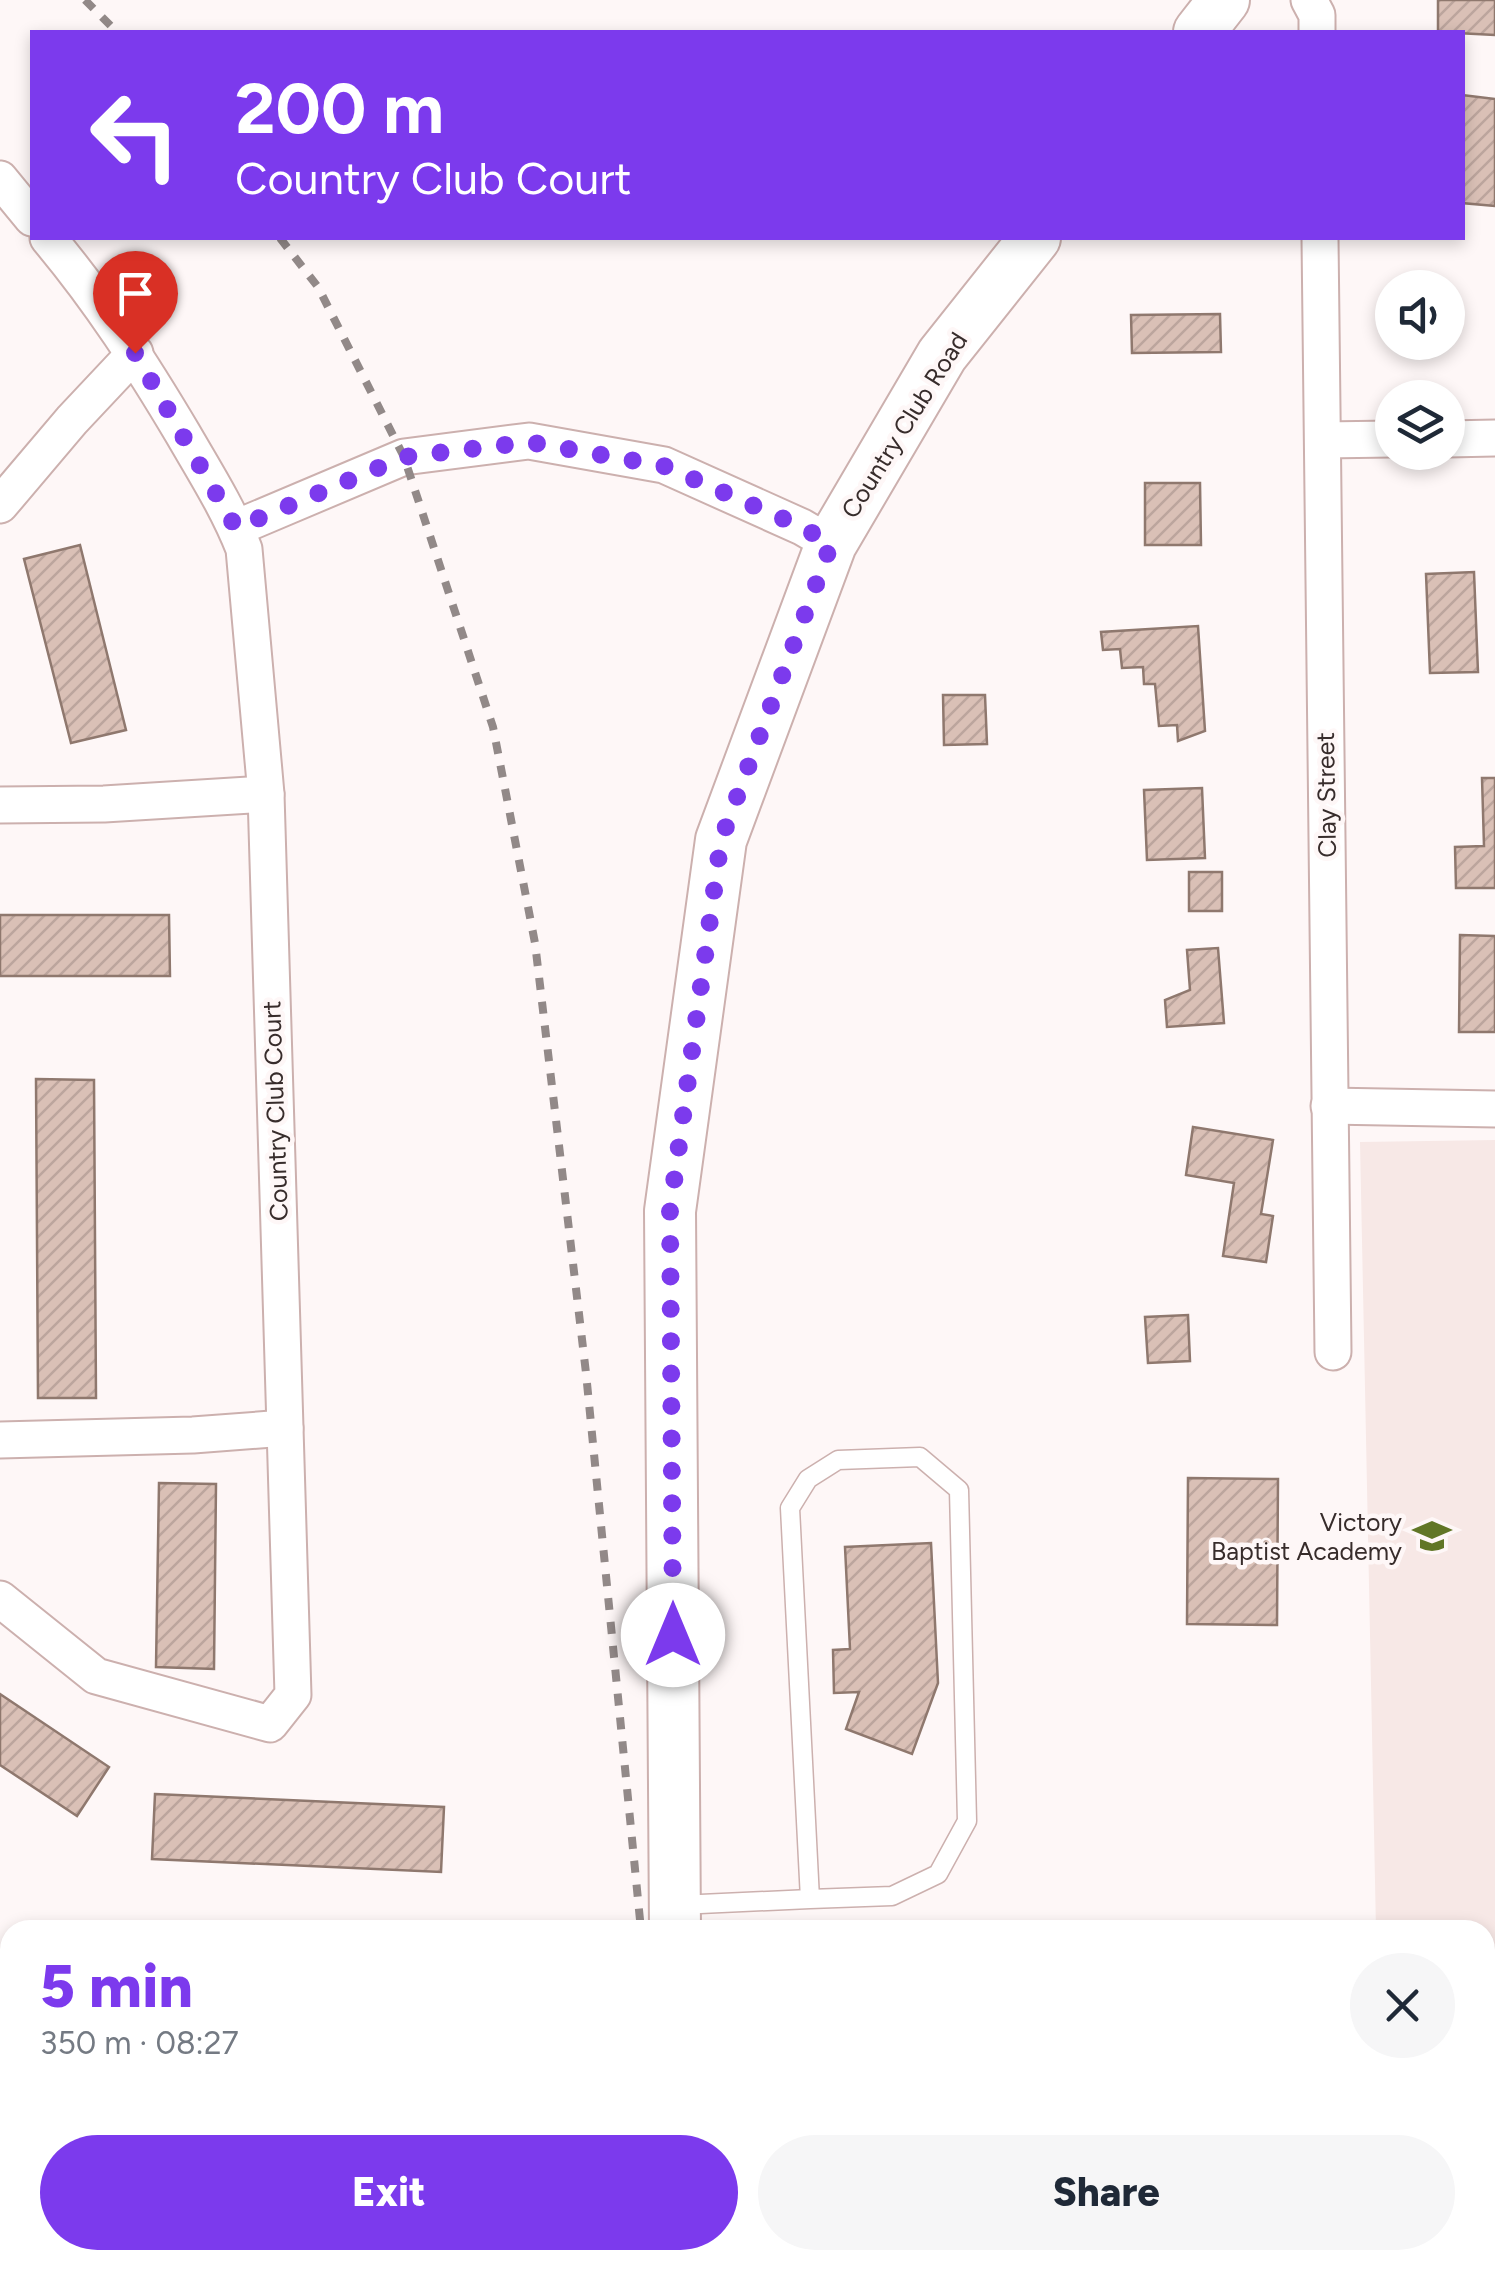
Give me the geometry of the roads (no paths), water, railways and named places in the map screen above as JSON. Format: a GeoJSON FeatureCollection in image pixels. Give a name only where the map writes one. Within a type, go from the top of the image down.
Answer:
{"type":"FeatureCollection","features":[{"type":"Feature","properties":{"kind":"street"},"geometry":{"type":"LineString","coordinates":[[1201,30],[1224,0]]}},
{"type":"Feature","properties":{"kind":"street"},"geometry":{"type":"LineString","coordinates":[[1310,0],[1317,15],[1317,30]]}},
{"type":"Feature","properties":{"kind":"street"},"geometry":{"type":"LineString","coordinates":[[0,179],[30,216]]}},
{"type":"Feature","properties":{"kind":"street","name":"Country Club Court"},"geometry":{"type":"LineString","coordinates":[[0,1599],[96,1676],[270,1724],[292,1696],[266,794],[244,549],[236,528],[135,353],[94,292],[50,240]]}},
{"type":"Feature","properties":{"kind":"street","name":"Country Club Road"},"geometry":{"type":"LineString","coordinates":[[675,1918],[670,1211],[721,840],[831,544],[942,355],[1034,240]]}},
{"type":"Feature","properties":{"kind":"street","name":"Clay Street"},"geometry":{"type":"LineString","coordinates":[[1320,240],[1333,1352]]}},
{"type":"Feature","properties":{"kind":"street"},"geometry":{"type":"LineString","coordinates":[[0,505],[135,353]]}},
{"type":"Feature","properties":{"kind":"street"},"geometry":{"type":"LineString","coordinates":[[1465,439],[1495,438]]}},
{"type":"Feature","properties":{"kind":"street"},"geometry":{"type":"LineString","coordinates":[[1323,440],[1375,440]]}},
{"type":"Feature","properties":{"kind":"street"},"geometry":{"type":"LineString","coordinates":[[236,528],[404,457],[529,442],[664,466],[802,527],[831,544]]}},
{"type":"Feature","properties":{"kind":"street"},"geometry":{"type":"LineString","coordinates":[[0,804],[104,804],[266,794]]}},
{"type":"Feature","properties":{"kind":"street"},"geometry":{"type":"LineString","coordinates":[[1329,1106],[1495,1109]]}},
{"type":"Feature","properties":{"kind":"street"},"geometry":{"type":"LineString","coordinates":[[0,1440],[193,1435],[284,1428]]}},
{"type":"Feature","properties":{"kind":"lane"},"geometry":{"type":"LineString","coordinates":[[675,1918],[810,1898],[892,1896],[938,1874],[968,1821],[958,1490],[920,1457],[838,1460],[808,1479],[790,1508],[810,1898]]}},
{"type":"Feature","properties":{"kind":"railway"},"geometry":{"type":"LineString","coordinates":[[85,0],[115,30]]}},
{"type":"Feature","properties":{"kind":"railway"},"geometry":{"type":"LineString","coordinates":[[282,240],[318,287],[404,457],[493,727],[535,943],[586,1373],[640,1920]]}},
{"type":"Feature","properties":{"kind":"place","name":"Victory Baptist Academy"},"geometry":{"type":"Point","coordinates":[1432,1536]}}]}
